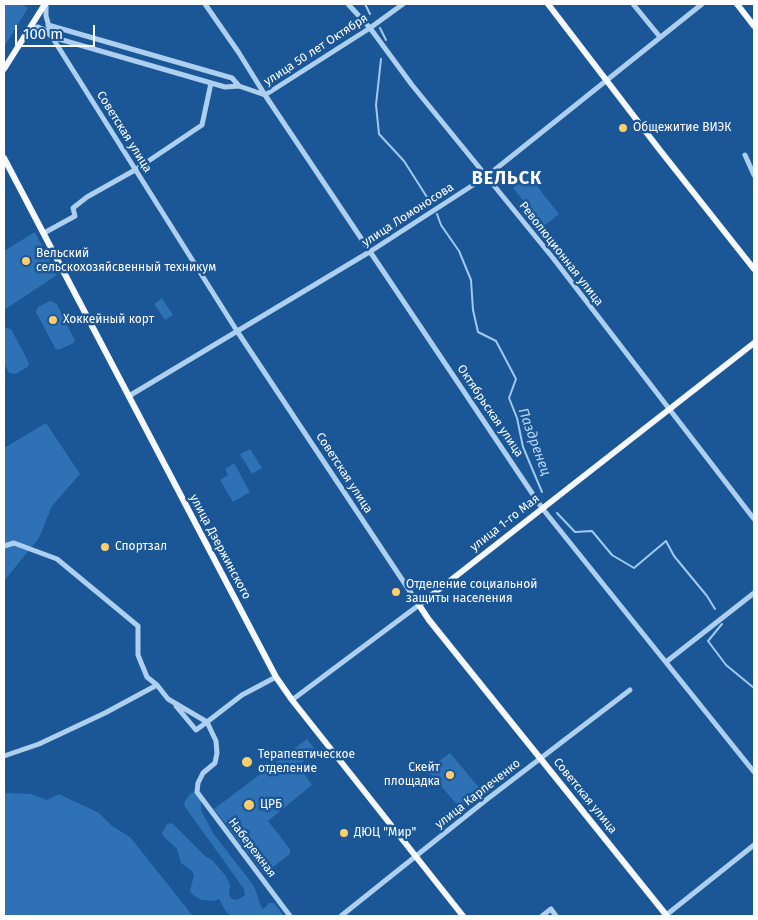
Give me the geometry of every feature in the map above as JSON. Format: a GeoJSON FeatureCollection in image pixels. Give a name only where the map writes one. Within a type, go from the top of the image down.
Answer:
{"type":"FeatureCollection","features":[{"type":"Feature","properties":{"kind":"main road"},"geometry":{"type":"LineString","coordinates":[[5,67],[46,4]]}},
{"type":"Feature","properties":{"kind":"main road"},"geometry":{"type":"LineString","coordinates":[[548,4],[754,269]]}},
{"type":"Feature","properties":{"kind":"main road"},"geometry":{"type":"LineString","coordinates":[[737,4],[754,26]]}},
{"type":"Feature","properties":{"kind":"main road","name":"улица Дзержинского"},"geometry":{"type":"LineString","coordinates":[[4,158],[6,168],[44,233],[276,677],[292,700],[463,916]]}},
{"type":"Feature","properties":{"kind":"main road","name":"улица 1-го Мая"},"geometry":{"type":"LineString","coordinates":[[419,605],[754,343]]}},
{"type":"Feature","properties":{"kind":"main road","name":"Советская улица"},"geometry":{"type":"LineString","coordinates":[[419,605],[666,916]]}},
{"type":"Feature","properties":{"kind":"street","name":"Советская улица"},"geometry":{"type":"LineString","coordinates":[[46,4],[48,25],[52,37],[237,331],[419,605]]}},
{"type":"Feature","properties":{"kind":"street","name":"Октябрьская улица"},"geometry":{"type":"LineString","coordinates":[[205,4],[542,508],[754,772]]}},
{"type":"Feature","properties":{"kind":"street","name":"Революционная улица"},"geometry":{"type":"LineString","coordinates":[[348,4],[370,28],[412,84],[553,258],[754,519]]}},
{"type":"Feature","properties":{"kind":"street","name":"улица 50 лет Октября"},"geometry":{"type":"LineString","coordinates":[[265,95],[370,28],[403,4]]}},
{"type":"Feature","properties":{"kind":"street"},"geometry":{"type":"LineString","coordinates":[[633,4],[660,37]]}},
{"type":"Feature","properties":{"kind":"street","name":"улица Ломоносова"},"geometry":{"type":"LineString","coordinates":[[129,396],[371,251],[487,176],[702,4]]}},
{"type":"Feature","properties":{"kind":"street"},"geometry":{"type":"LineString","coordinates":[[48,25],[232,78],[239,86]]}},
{"type":"Feature","properties":{"kind":"street"},"geometry":{"type":"LineString","coordinates":[[30,29],[38,27],[45,30],[52,37],[225,87],[239,86],[265,95]]}},
{"type":"Feature","properties":{"kind":"street"},"geometry":{"type":"LineString","coordinates":[[44,233],[75,216],[74,208],[87,197],[135,170],[202,125],[211,83]]}},
{"type":"Feature","properties":{"kind":"street"},"geometry":{"type":"LineString","coordinates":[[745,155],[754,175]]}},
{"type":"Feature","properties":{"kind":"street"},"geometry":{"type":"LineString","coordinates":[[4,546],[14,543],[57,559],[138,626],[138,655],[147,677],[157,685],[168,699],[207,722]]}},
{"type":"Feature","properties":{"kind":"street"},"geometry":{"type":"LineString","coordinates":[[666,662],[754,593]]}},
{"type":"Feature","properties":{"kind":"street","name":"улица 1-го Мая"},"geometry":{"type":"LineString","coordinates":[[292,700],[419,605]]}},
{"type":"Feature","properties":{"kind":"street"},"geometry":{"type":"LineString","coordinates":[[173,702],[196,730],[242,695],[276,677]]}},
{"type":"Feature","properties":{"kind":"street"},"geometry":{"type":"LineString","coordinates":[[4,756],[39,744],[105,713],[157,685]]}},
{"type":"Feature","properties":{"kind":"street","name":"улица Карпеченко"},"geometry":{"type":"LineString","coordinates":[[341,916],[540,758],[630,690]]}},
{"type":"Feature","properties":{"kind":"street","name":"Набережная"},"geometry":{"type":"LineString","coordinates":[[207,722],[216,741],[218,753],[215,763],[203,773],[198,783],[197,792],[290,916]]}},
{"type":"Feature","properties":{"kind":"street"},"geometry":{"type":"LineString","coordinates":[[666,916],[754,845]]}},
{"type":"Feature","properties":{"kind":"street"},"geometry":{"type":"LineString","coordinates":[[542,916],[551,909],[556,916]]}},
{"type":"Feature","properties":{"kind":"shaded area"},"geometry":{"type":"Polygon","coordinates":[[[4,4],[22,4],[28,8],[4,47],[4,4]]]}},
{"type":"Feature","properties":{"kind":"shaded area"},"geometry":{"type":"Polygon","coordinates":[[[529,176],[559,214],[544,226],[513,188],[529,176]]]}},
{"type":"Feature","properties":{"kind":"shaded area","name":"Вельский сельскохозяйсвенный техникум"},"geometry":{"type":"Polygon","coordinates":[[[35,232],[57,275],[4,310],[4,251],[35,232]]]}},
{"type":"Feature","properties":{"kind":"shaded area"},"geometry":{"type":"Polygon","coordinates":[[[162,298],[173,315],[165,320],[154,304],[162,298]]]}},
{"type":"Feature","properties":{"kind":"shaded area","name":"Хоккейный корт"},"geometry":{"type":"Polygon","coordinates":[[[50,301],[57,304],[75,341],[58,350],[55,348],[36,312],[38,307],[50,301]]]}},
{"type":"Feature","properties":{"kind":"shaded area"},"geometry":{"type":"Polygon","coordinates":[[[4,329],[11,329],[29,365],[15,374],[9,373],[4,363],[4,329]]]}},
{"type":"Feature","properties":{"kind":"shaded area"},"geometry":{"type":"Polygon","coordinates":[[[46,423],[80,474],[52,506],[39,538],[4,581],[4,448],[46,423]]]}},
{"type":"Feature","properties":{"kind":"shaded area"},"geometry":{"type":"Polygon","coordinates":[[[250,449],[262,468],[252,474],[240,454],[250,449]]]}},
{"type":"Feature","properties":{"kind":"shaded area"},"geometry":{"type":"Polygon","coordinates":[[[234,463],[250,492],[233,502],[220,480],[228,475],[225,469],[234,463]]]}},
{"type":"Feature","properties":{"kind":"shaded area","name":"ЦРБ"},"geometry":{"type":"Polygon","coordinates":[[[307,739],[316,751],[298,765],[312,785],[268,821],[290,849],[290,854],[264,874],[214,809],[307,739]]]}},
{"type":"Feature","properties":{"kind":"shaded area"},"geometry":{"type":"Polygon","coordinates":[[[450,753],[481,790],[460,808],[427,770],[450,753]]]}},
{"type":"Feature","properties":{"kind":"shaded area"},"geometry":{"type":"Polygon","coordinates":[[[194,792],[199,795],[201,810],[213,833],[254,886],[262,909],[269,903],[274,903],[284,916],[231,916],[226,912],[219,899],[215,901],[201,900],[190,891],[194,875],[192,871],[181,863],[177,849],[164,837],[162,833],[167,824],[172,823],[205,856],[212,860],[226,876],[230,885],[229,895],[232,899],[237,900],[245,895],[244,889],[185,807],[184,803],[190,794],[194,792]]]}},
{"type":"Feature","properties":{"kind":"shaded area"},"geometry":{"type":"Polygon","coordinates":[[[4,793],[31,794],[47,800],[59,794],[99,813],[112,826],[130,837],[193,916],[4,916],[4,793]]]}},
{"type":"Feature","properties":{"kind":"waterway","name":"Паздренец"},"geometry":{"type":"LineString","coordinates":[[365,4],[370,14]]}},
{"type":"Feature","properties":{"kind":"waterway","name":"Паздренец"},"geometry":{"type":"LineString","coordinates":[[380,28],[386,40]]}},
{"type":"Feature","properties":{"kind":"waterway","name":"Паздренец"},"geometry":{"type":"LineString","coordinates":[[381,59],[376,105],[379,134],[404,161],[432,205]]}},
{"type":"Feature","properties":{"kind":"waterway","name":"Паздренец"},"geometry":{"type":"LineString","coordinates":[[437,214],[441,225],[459,251],[471,280],[473,310],[478,332],[496,341],[516,379],[509,398],[517,418],[523,447],[542,492]]}},
{"type":"Feature","properties":{"kind":"waterway","name":"Паздренец"},"geometry":{"type":"LineString","coordinates":[[557,513],[575,532],[592,531],[612,555],[634,568],[666,541],[674,556],[707,596],[715,609]]}},
{"type":"Feature","properties":{"kind":"waterway","name":"Паздренец"},"geometry":{"type":"LineString","coordinates":[[722,624],[708,641],[726,665],[754,688]]}},
{"type":"Feature","properties":{"kind":"place","name":"Общежитие ВИЭК"},"geometry":{"type":"Point","coordinates":[623,128]}},
{"type":"Feature","properties":{"kind":"place","name":"Вельский сельскохозяйсвенный техникум"},"geometry":{"type":"Point","coordinates":[26,261]}},
{"type":"Feature","properties":{"kind":"place","name":"Хоккейный корт"},"geometry":{"type":"Point","coordinates":[53,320]}},
{"type":"Feature","properties":{"kind":"place","name":"Спортзал"},"geometry":{"type":"Point","coordinates":[105,547]}},
{"type":"Feature","properties":{"kind":"place","name":"Отделение социальной защиты населения"},"geometry":{"type":"Point","coordinates":[396,592]}},
{"type":"Feature","properties":{"kind":"place","name":"Терапевтическое отделение"},"geometry":{"type":"Point","coordinates":[247,762]}},
{"type":"Feature","properties":{"kind":"place","name":"Скейт площадка"},"geometry":{"type":"Point","coordinates":[450,775]}},
{"type":"Feature","properties":{"kind":"place","name":"ЦРБ"},"geometry":{"type":"Point","coordinates":[249,805]}},
{"type":"Feature","properties":{"kind":"place","name":"ДЮЦ \"Мир\""},"geometry":{"type":"Point","coordinates":[344,833]}},
{"type":"Feature","properties":{"kind":"district","name":"ВЕЛЬСК"},"geometry":{"type":"Point","coordinates":[507,179]}}]}
